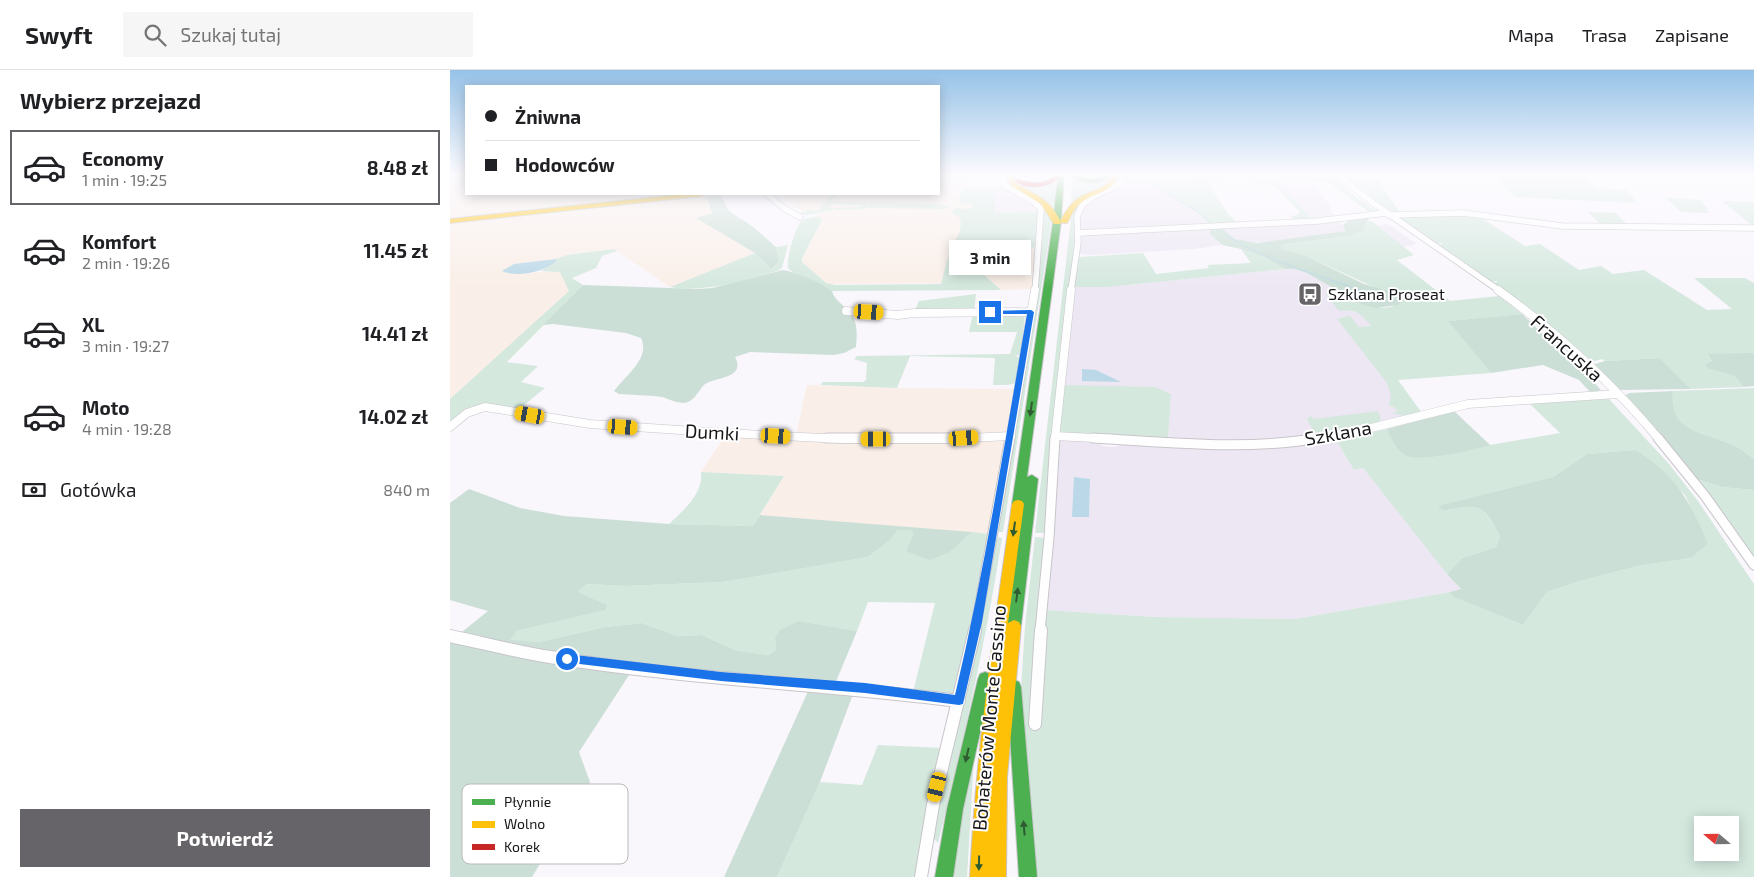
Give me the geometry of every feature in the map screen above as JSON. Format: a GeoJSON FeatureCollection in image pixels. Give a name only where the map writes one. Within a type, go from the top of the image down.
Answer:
{"type":"FeatureCollection","features":[{"type":"Feature","properties":{"kind":"main road"},"geometry":{"type":"LineString","coordinates":[[450,221],[528,213]]}},
{"type":"Feature","properties":{"kind":"main road"},"geometry":{"type":"LineString","coordinates":[[1055,213],[1061,222],[1067,213]]}},
{"type":"Feature","properties":{"kind":"main road","name":"Bohaterów Monte Cassino"},"geometry":{"type":"LineString","coordinates":[[996,877],[996,817],[1003,712],[1061,213]]}},
{"type":"Feature","properties":{"kind":"main road","name":"Bohaterów Monte Cassino"},"geometry":{"type":"LineString","coordinates":[[979,877],[980,827],[989,711],[1062,213]]}},
{"type":"Feature","properties":{"kind":"main road"},"geometry":{"type":"LineString","coordinates":[[944,877],[959,790],[1003,606]]}},
{"type":"Feature","properties":{"kind":"main road"},"geometry":{"type":"LineString","coordinates":[[1011,643],[1028,877]]}},
{"type":"Feature","properties":{"kind":"street"},"geometry":{"type":"LineString","coordinates":[[792,213],[800,217]]}},
{"type":"Feature","properties":{"kind":"street"},"geometry":{"type":"LineString","coordinates":[[921,877],[933,805],[977,622],[1011,436],[1036,282],[1041,213]]}},
{"type":"Feature","properties":{"kind":"street"},"geometry":{"type":"LineString","coordinates":[[1035,724],[1038,657],[1049,538],[1055,436],[1079,213]]}},
{"type":"Feature","properties":{"kind":"street"},"geometry":{"type":"LineString","coordinates":[[1078,233],[1309,222],[1387,214],[1463,213],[1562,226],[1754,228]]}},
{"type":"Feature","properties":{"kind":"street","name":"Francuska"},"geometry":{"type":"LineString","coordinates":[[1387,214],[1529,313],[1579,357],[1617,394],[1685,470],[1754,565]]}},
{"type":"Feature","properties":{"kind":"street"},"geometry":{"type":"LineString","coordinates":[[846,311],[898,315],[914,313],[1031,312]]}},
{"type":"Feature","properties":{"kind":"street","name":"Szklana"},"geometry":{"type":"LineString","coordinates":[[1055,436],[1194,444],[1259,444],[1355,432],[1468,404],[1617,394]]}},
{"type":"Feature","properties":{"kind":"street","name":"Dumki"},"geometry":{"type":"LineString","coordinates":[[450,427],[467,412],[485,407],[590,424],[716,433],[843,439],[945,439],[1011,436]]}},
{"type":"Feature","properties":{"kind":"street"},"geometry":{"type":"LineString","coordinates":[[450,636],[503,648],[597,662],[721,677],[865,688],[959,700]]}},
{"type":"Feature","properties":{"kind":"shaded area"},"geometry":{"type":"Polygon","coordinates":[[[450,213],[513,213],[450,219],[450,213]]]}},
{"type":"Feature","properties":{"kind":"shaded area"},"geometry":{"type":"Polygon","coordinates":[[[547,213],[712,213],[697,218],[755,253],[670,287],[614,249],[514,264],[528,273],[560,271],[570,291],[450,399],[450,223],[547,213]]]}},
{"type":"Feature","properties":{"kind":"shaded area"},"geometry":{"type":"Polygon","coordinates":[[[812,213],[968,213],[965,215],[953,283],[826,283],[802,262],[802,258],[822,220],[820,217],[815,217],[817,213],[812,213]]]}},
{"type":"Feature","properties":{"kind":"shaded area"},"geometry":{"type":"Polygon","coordinates":[[[1080,213],[1198,213],[1211,226],[1086,232],[1079,230],[1080,213]]]}},
{"type":"Feature","properties":{"kind":"shaded area"},"geometry":{"type":"Polygon","coordinates":[[[1306,213],[1333,213],[1335,216],[1314,221],[1306,213]]]}},
{"type":"Feature","properties":{"kind":"shaded area"},"geometry":{"type":"Polygon","coordinates":[[[1334,220],[1343,225],[1347,231],[1269,243],[1242,241],[1228,235],[1220,227],[1334,220]]]}},
{"type":"Feature","properties":{"kind":"shaded area"},"geometry":{"type":"Polygon","coordinates":[[[1388,224],[1417,244],[1403,247],[1377,225],[1388,224]]]}},
{"type":"Feature","properties":{"kind":"shaded area"},"geometry":{"type":"Polygon","coordinates":[[[1210,228],[1218,243],[1222,245],[1194,249],[1079,254],[1080,237],[1084,235],[1210,228]]]}},
{"type":"Feature","properties":{"kind":"shaded area"},"geometry":{"type":"Polygon","coordinates":[[[1037,247],[1033,288],[1029,289],[1001,290],[983,273],[974,269],[964,251],[1037,247]]]}},
{"type":"Feature","properties":{"kind":"shaded area"},"geometry":{"type":"Polygon","coordinates":[[[1294,269],[1307,273],[1352,298],[1409,325],[1365,336],[1421,412],[1377,424],[1313,436],[1259,441],[1168,440],[1171,394],[1063,385],[1074,287],[1108,287],[1294,269]]]}},
{"type":"Feature","properties":{"kind":"shaded area"},"geometry":{"type":"Polygon","coordinates":[[[807,385],[1015,389],[1009,430],[1000,434],[796,435],[807,385]]]}},
{"type":"Feature","properties":{"kind":"shaded area"},"geometry":{"type":"Polygon","coordinates":[[[725,436],[1005,438],[989,534],[760,515],[784,476],[701,472],[725,436]]]}},
{"type":"Feature","properties":{"kind":"shaded area"},"geometry":{"type":"Polygon","coordinates":[[[1060,439],[1097,442],[1102,446],[1115,447],[1123,444],[1301,444],[1336,440],[1354,470],[1363,468],[1461,590],[1295,619],[1155,617],[1046,610],[1057,441],[1060,439]]]}},
{"type":"Feature","properties":{"kind":"green space"},"geometry":{"type":"Polygon","coordinates":[[[712,213],[732,213],[752,226],[776,247],[779,262],[772,269],[755,253],[696,218],[712,213]]]}},
{"type":"Feature","properties":{"kind":"green space"},"geometry":{"type":"Polygon","coordinates":[[[802,213],[819,213],[807,215],[799,214],[802,213]]]}},
{"type":"Feature","properties":{"kind":"green space"},"geometry":{"type":"Polygon","coordinates":[[[952,213],[1040,213],[1037,247],[964,251],[974,269],[982,273],[1001,290],[832,291],[798,275],[788,268],[790,252],[799,225],[805,219],[820,217],[822,220],[802,258],[802,262],[826,283],[835,285],[941,284],[949,256],[961,227],[960,218],[952,213]]]}},
{"type":"Feature","properties":{"kind":"green space"},"geometry":{"type":"Polygon","coordinates":[[[1044,213],[1049,213],[1052,219],[1003,532],[997,532],[1031,335],[1044,213]]]}},
{"type":"Feature","properties":{"kind":"green space"},"geometry":{"type":"Polygon","coordinates":[[[1072,213],[1079,213],[1061,360],[1057,360],[1060,361],[1047,533],[1035,533],[1072,213]]]}},
{"type":"Feature","properties":{"kind":"green space"},"geometry":{"type":"Polygon","coordinates":[[[1198,213],[1227,213],[1240,225],[1211,226],[1198,213]]]}},
{"type":"Feature","properties":{"kind":"green space"},"geometry":{"type":"Polygon","coordinates":[[[1299,213],[1306,213],[1314,221],[1273,221],[1293,219],[1291,216],[1299,213]]]}},
{"type":"Feature","properties":{"kind":"green space"},"geometry":{"type":"Polygon","coordinates":[[[1589,213],[1616,213],[1628,225],[1602,226],[1589,213]]]}},
{"type":"Feature","properties":{"kind":"green space"},"geometry":{"type":"Polygon","coordinates":[[[1736,213],[1754,213],[1754,227],[1736,213]]]}},
{"type":"Feature","properties":{"kind":"green space"},"geometry":{"type":"Polygon","coordinates":[[[1475,214],[1525,246],[1540,244],[1579,270],[1601,266],[1613,274],[1644,270],[1707,310],[1732,309],[1694,278],[1745,278],[1754,283],[1754,354],[1707,355],[1712,361],[1710,369],[1734,376],[1744,387],[1691,389],[1660,358],[1605,361],[1602,359],[1591,362],[1537,316],[1545,315],[1536,314],[1494,284],[1498,281],[1491,282],[1438,245],[1442,243],[1436,244],[1396,217],[1475,214]]]}},
{"type":"Feature","properties":{"kind":"green space"},"geometry":{"type":"Polygon","coordinates":[[[1354,216],[1370,217],[1364,231],[1349,236],[1285,244],[1281,246],[1282,249],[1306,256],[1364,284],[1395,293],[1403,300],[1398,305],[1376,308],[1363,305],[1307,273],[1294,269],[1285,269],[1264,257],[1222,245],[1210,234],[1210,228],[1220,227],[1235,239],[1258,243],[1346,231],[1343,225],[1354,216]]]}},
{"type":"Feature","properties":{"kind":"green space"},"geometry":{"type":"Polygon","coordinates":[[[1368,221],[1373,222],[1414,255],[1397,260],[1450,301],[1499,296],[1522,314],[1449,321],[1491,373],[1398,380],[1421,412],[1405,416],[1391,413],[1397,412],[1394,407],[1389,406],[1391,395],[1387,383],[1337,319],[1352,315],[1350,316],[1359,327],[1371,326],[1357,312],[1339,311],[1326,294],[1329,291],[1366,305],[1386,308],[1402,300],[1306,256],[1282,249],[1281,246],[1349,236],[1364,231],[1368,221]]]}},
{"type":"Feature","properties":{"kind":"green space"},"geometry":{"type":"Polygon","coordinates":[[[788,245],[782,268],[777,271],[738,282],[711,287],[670,287],[755,253],[773,269],[779,262],[776,247],[788,245]]]}},
{"type":"Feature","properties":{"kind":"green space"},"geometry":{"type":"Polygon","coordinates":[[[614,249],[617,251],[602,256],[596,268],[572,278],[583,285],[507,362],[538,366],[521,382],[545,388],[518,410],[486,406],[450,426],[450,399],[569,291],[560,272],[541,271],[556,259],[567,255],[614,249]]]}},
{"type":"Feature","properties":{"kind":"green space"},"geometry":{"type":"Polygon","coordinates":[[[1241,249],[1264,257],[1285,269],[1108,287],[1074,287],[1078,258],[1080,257],[1143,253],[1156,274],[1209,268],[1207,265],[1251,263],[1241,249]]]}},
{"type":"Feature","properties":{"kind":"green space"},"geometry":{"type":"Polygon","coordinates":[[[783,270],[808,278],[832,291],[839,302],[853,316],[857,333],[856,347],[844,353],[834,355],[750,352],[735,357],[737,364],[736,370],[733,373],[708,382],[693,398],[684,403],[662,397],[619,394],[614,391],[640,360],[643,353],[641,338],[626,333],[553,324],[543,325],[583,285],[712,288],[783,270]]]}},
{"type":"Feature","properties":{"kind":"green space"},"geometry":{"type":"Polygon","coordinates":[[[976,294],[974,312],[914,312],[919,301],[976,294]]]}},
{"type":"Feature","properties":{"kind":"green space"},"geometry":{"type":"Polygon","coordinates":[[[973,313],[1025,314],[1021,354],[1015,356],[1021,358],[1016,383],[993,385],[995,358],[910,356],[897,388],[820,385],[823,382],[863,382],[866,380],[867,363],[854,359],[857,356],[1010,354],[1017,332],[969,332],[973,313]]]}},
{"type":"Feature","properties":{"kind":"green space"},"geometry":{"type":"Polygon","coordinates":[[[1522,314],[1601,390],[1591,393],[1579,380],[1543,365],[1491,373],[1448,321],[1522,314]]]}},
{"type":"Feature","properties":{"kind":"green space"},"geometry":{"type":"Polygon","coordinates":[[[1707,354],[1754,354],[1754,386],[1744,387],[1734,376],[1710,369],[1705,365],[1712,361],[1707,354]]]}},
{"type":"Feature","properties":{"kind":"green space"},"geometry":{"type":"Polygon","coordinates":[[[1660,358],[1691,389],[1621,390],[1617,389],[1592,365],[1605,361],[1660,358]]]}},
{"type":"Feature","properties":{"kind":"green space"},"geometry":{"type":"Polygon","coordinates":[[[1063,385],[1155,387],[1171,394],[1168,440],[1060,432],[1063,385]]]}},
{"type":"Feature","properties":{"kind":"green space"},"geometry":{"type":"Polygon","coordinates":[[[1754,388],[1754,459],[1732,444],[1687,428],[1680,423],[1675,415],[1673,391],[1754,388]]]}},
{"type":"Feature","properties":{"kind":"green space"},"geometry":{"type":"Polygon","coordinates":[[[1673,391],[1673,405],[1676,415],[1688,428],[1735,446],[1754,459],[1754,490],[1722,487],[1696,479],[1625,396],[1629,393],[1673,391]]]}},
{"type":"Feature","properties":{"kind":"green space"},"geometry":{"type":"Polygon","coordinates":[[[1609,399],[1669,464],[1698,501],[1754,584],[1754,877],[1035,877],[1021,688],[1025,626],[1035,537],[1047,538],[1046,610],[1155,617],[1295,619],[1450,592],[1455,597],[1523,625],[1547,592],[1580,581],[1638,566],[1691,558],[1708,544],[1685,495],[1635,450],[1587,454],[1553,477],[1439,506],[1443,511],[1465,507],[1478,508],[1489,517],[1500,537],[1496,547],[1462,558],[1447,574],[1363,468],[1354,470],[1336,440],[1387,429],[1396,447],[1490,445],[1560,433],[1529,403],[1609,399]]]}},
{"type":"Feature","properties":{"kind":"green space"},"geometry":{"type":"Polygon","coordinates":[[[1378,411],[1381,419],[1377,424],[1320,435],[1314,432],[1307,419],[1311,416],[1313,419],[1378,411]]]}},
{"type":"Feature","properties":{"kind":"green space"},"geometry":{"type":"Polygon","coordinates":[[[1454,411],[1490,445],[1433,457],[1412,457],[1405,455],[1399,450],[1387,429],[1454,411]]]}},
{"type":"Feature","properties":{"kind":"green space"},"geometry":{"type":"Polygon","coordinates":[[[1635,450],[1649,459],[1671,479],[1695,515],[1708,544],[1691,558],[1638,566],[1580,581],[1547,592],[1523,625],[1454,597],[1450,592],[1461,589],[1447,574],[1462,558],[1496,547],[1500,537],[1489,517],[1479,508],[1465,507],[1443,511],[1438,506],[1553,477],[1587,454],[1635,450]]]}},
{"type":"Feature","properties":{"kind":"green space"},"geometry":{"type":"Polygon","coordinates":[[[701,472],[784,476],[753,526],[669,524],[696,494],[701,480],[701,472]]]}},
{"type":"Feature","properties":{"kind":"green space"},"geometry":{"type":"Polygon","coordinates":[[[1696,479],[1722,487],[1754,490],[1754,558],[1696,479]]]}},
{"type":"Feature","properties":{"kind":"green space"},"geometry":{"type":"Polygon","coordinates":[[[469,489],[520,508],[564,516],[669,524],[753,526],[760,515],[972,532],[950,552],[929,560],[906,551],[914,534],[911,530],[898,530],[890,540],[868,557],[759,576],[722,582],[625,586],[587,584],[578,592],[608,605],[606,610],[516,631],[511,640],[539,642],[605,627],[642,623],[677,636],[702,635],[735,650],[768,655],[776,650],[775,638],[780,630],[799,621],[857,631],[835,684],[635,665],[457,636],[488,611],[450,600],[450,503],[469,489]]]}},
{"type":"Feature","properties":{"kind":"green space"},"geometry":{"type":"Polygon","coordinates":[[[898,530],[911,530],[950,552],[972,532],[989,534],[974,621],[953,696],[913,692],[935,603],[868,602],[857,631],[799,621],[775,638],[776,650],[768,655],[735,650],[702,635],[677,636],[642,623],[605,627],[539,642],[511,641],[515,631],[606,610],[608,605],[578,592],[587,584],[625,586],[722,582],[759,576],[868,557],[890,540],[898,530]]]}},
{"type":"Feature","properties":{"kind":"green space"},"geometry":{"type":"Polygon","coordinates":[[[996,537],[1002,538],[989,615],[938,843],[933,838],[932,831],[982,622],[996,537]]]}},
{"type":"Feature","properties":{"kind":"green space"},"geometry":{"type":"Polygon","coordinates":[[[450,637],[633,669],[579,752],[590,782],[589,784],[462,784],[462,864],[540,864],[532,877],[450,877],[450,637]]]}},
{"type":"Feature","properties":{"kind":"green space"},"geometry":{"type":"Polygon","coordinates":[[[810,687],[855,689],[820,782],[777,877],[724,877],[810,687]]]}},
{"type":"Feature","properties":{"kind":"green space"},"geometry":{"type":"Polygon","coordinates":[[[878,745],[943,748],[917,877],[777,877],[820,782],[862,785],[878,745]]]}},
{"type":"Feature","properties":{"kind":"green space"},"geometry":{"type":"Polygon","coordinates":[[[974,757],[967,877],[950,877],[974,757]]]}},
{"type":"Feature","properties":{"kind":"water"},"geometry":{"type":"Polygon","coordinates":[[[556,259],[546,268],[531,273],[515,274],[502,271],[514,264],[556,259]]]}},
{"type":"Feature","properties":{"kind":"water"},"geometry":{"type":"Polygon","coordinates":[[[1082,369],[1096,370],[1121,382],[1082,381],[1082,369]]]}},
{"type":"Feature","properties":{"kind":"water"},"geometry":{"type":"Polygon","coordinates":[[[1074,477],[1090,479],[1089,517],[1072,517],[1074,477]]]}},
{"type":"Feature","properties":{"kind":"waterway"},"geometry":{"type":"LineString","coordinates":[[1199,213],[1212,225]]}},
{"type":"Feature","properties":{"kind":"waterway"},"geometry":{"type":"LineString","coordinates":[[1216,229],[1250,249],[1362,291]]}},
{"type":"Feature","properties":{"kind":"waterway"},"geometry":{"type":"LineString","coordinates":[[1358,290],[1365,292]]}},
{"type":"Feature","properties":{"kind":"traffic: fast"},"geometry":{"type":"LineString","coordinates":[[1018,504],[1058,213]]}},
{"type":"Feature","properties":{"kind":"traffic: fast"},"geometry":{"type":"LineString","coordinates":[[1014,626],[1032,479]]}},
{"type":"Feature","properties":{"kind":"traffic: fast"},"geometry":{"type":"LineString","coordinates":[[944,877],[955,809],[985,679]]}},
{"type":"Feature","properties":{"kind":"traffic: fast"},"geometry":{"type":"LineString","coordinates":[[1014,687],[1028,877]]}},
{"type":"Feature","properties":{"kind":"traffic: slow"},"geometry":{"type":"LineString","coordinates":[[450,221],[528,213]]}},
{"type":"Feature","properties":{"kind":"traffic: slow"},"geometry":{"type":"LineString","coordinates":[[1052,213],[1057,222]]}},
{"type":"Feature","properties":{"kind":"traffic: slow"},"geometry":{"type":"LineString","coordinates":[[1064,221],[1069,213]]}},
{"type":"Feature","properties":{"kind":"traffic: slow"},"geometry":{"type":"LineString","coordinates":[[979,877],[988,736],[1018,504]]}},
{"type":"Feature","properties":{"kind":"traffic: slow"},"geometry":{"type":"LineString","coordinates":[[997,877],[999,777],[1014,626]]}},
{"type":"Feature","properties":{"kind":"place","name":"Szklana Proseat"},"geometry":{"type":"Point","coordinates":[1310,294]}},
{"type":"Feature","properties":{"kind":"route"},"geometry":{"type":"LineString","coordinates":[[567,659],[721,677],[865,688],[959,700],[977,622],[1020,387],[1023,356],[1031,312],[990,312]]}}]}
